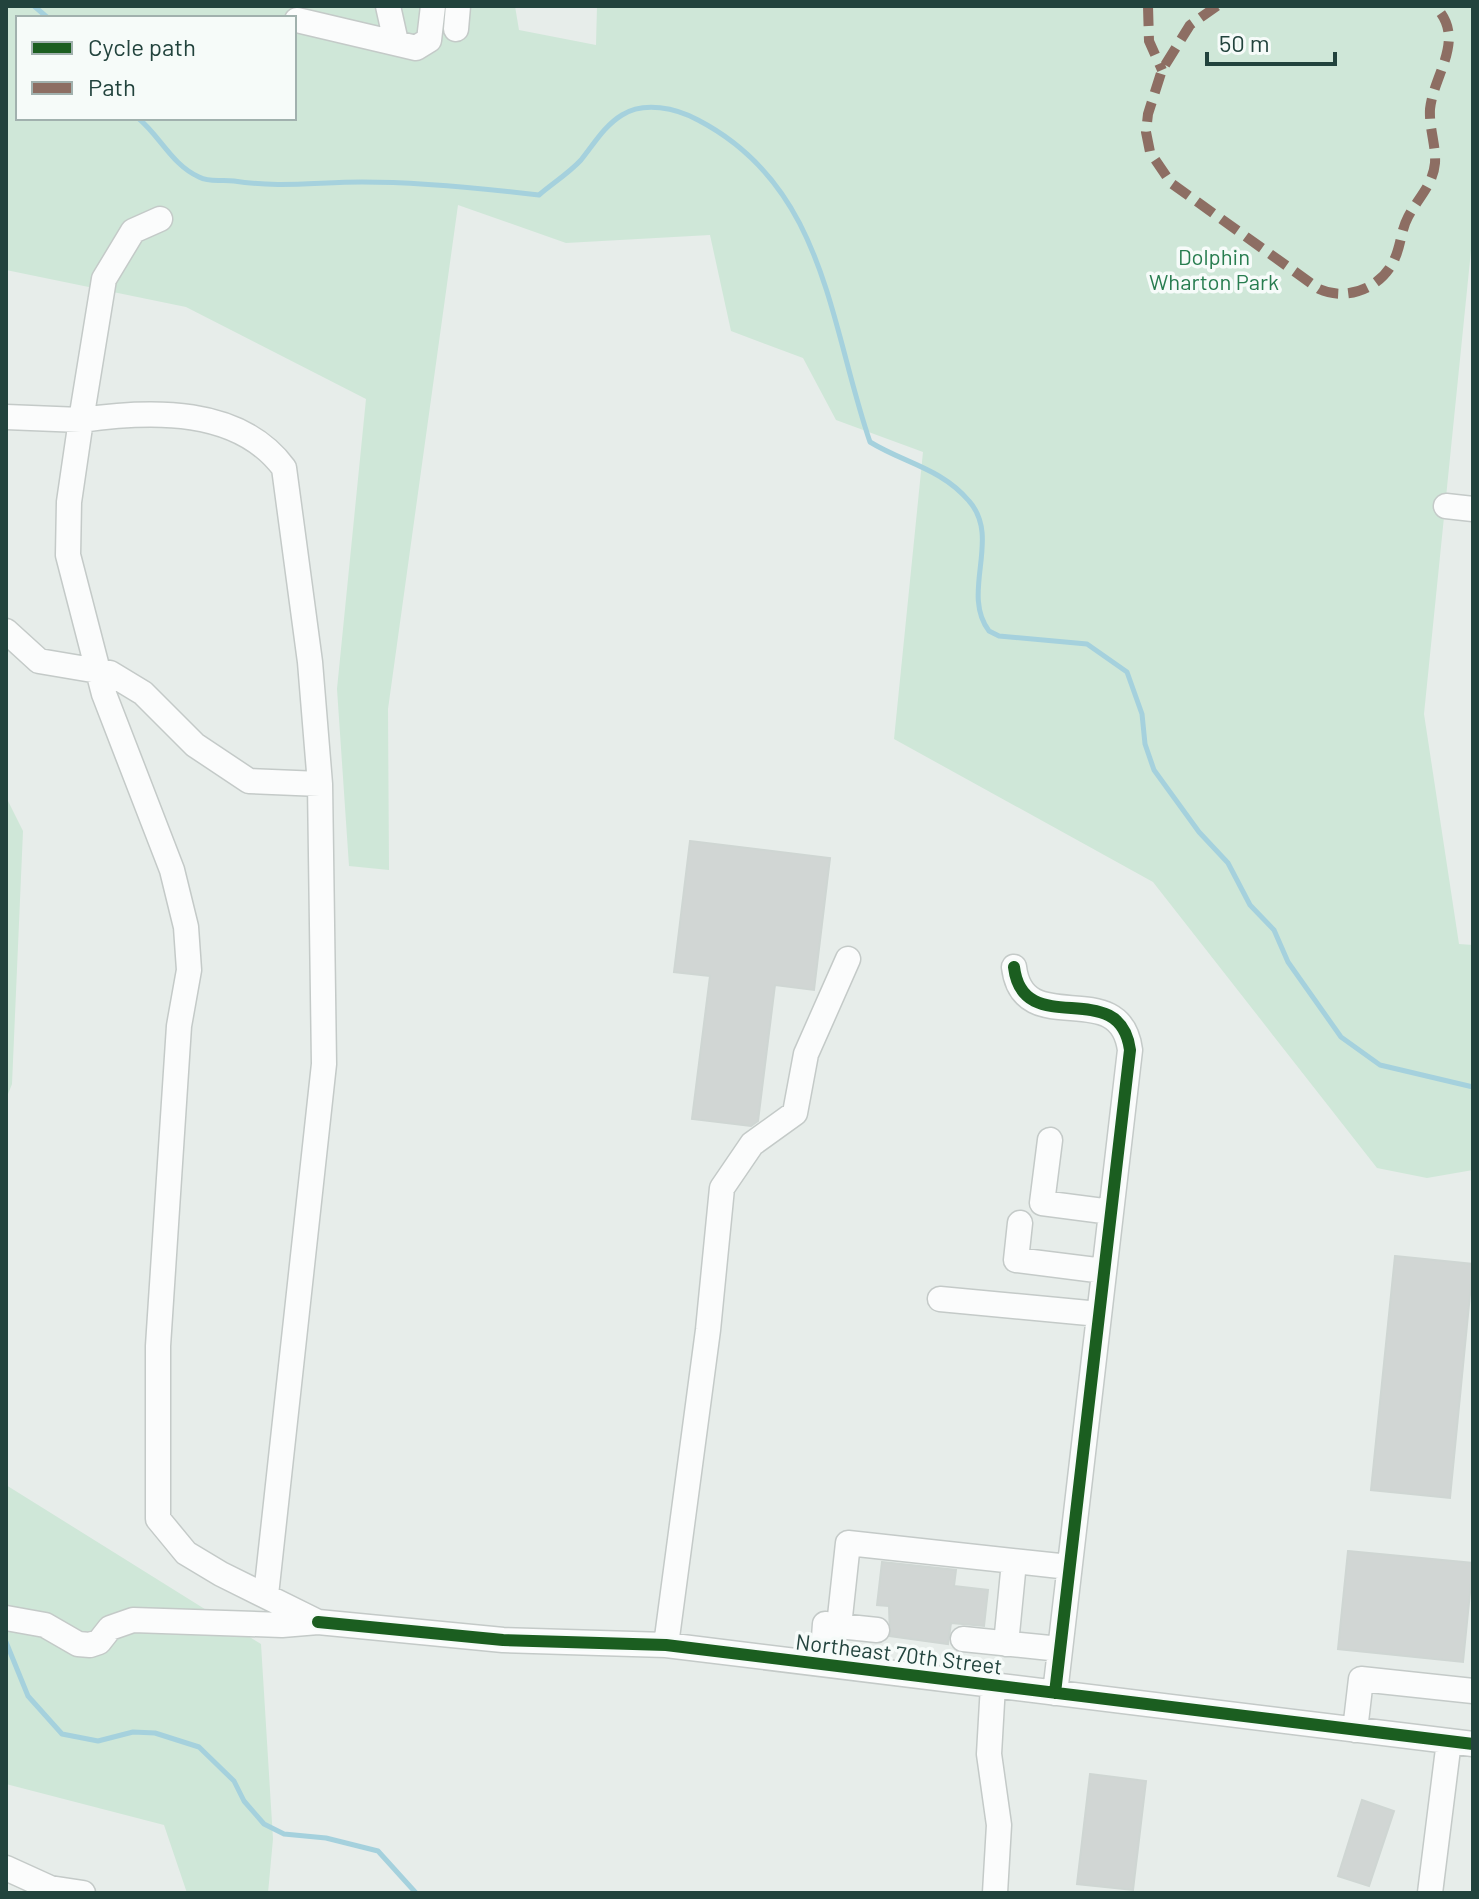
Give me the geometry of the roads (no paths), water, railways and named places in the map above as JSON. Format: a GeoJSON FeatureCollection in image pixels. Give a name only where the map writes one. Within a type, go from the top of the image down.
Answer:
{"type":"FeatureCollection","features":[{"type":"Feature","properties":{"kind":"street"},"geometry":{"type":"LineString","coordinates":[[388,6],[396,42]]}},
{"type":"Feature","properties":{"kind":"street"},"geometry":{"type":"LineString","coordinates":[[297,20],[416,48],[429,40],[433,6]]}},
{"type":"Feature","properties":{"kind":"street"},"geometry":{"type":"LineString","coordinates":[[160,219],[133,231],[104,279],[69,502],[68,555],[97,673],[172,870],[186,927],[189,970],[179,1026],[158,1346],[158,1519],[186,1553],[318,1622]]}},
{"type":"Feature","properties":{"kind":"street"},"geometry":{"type":"LineString","coordinates":[[6,417],[81,420],[110,416],[190,417],[237,428],[269,448],[284,468],[310,662],[320,784],[324,1064],[266,1595]]}},
{"type":"Feature","properties":{"kind":"street"},"geometry":{"type":"LineString","coordinates":[[1446,506],[1473,509]]}},
{"type":"Feature","properties":{"kind":"street"},"geometry":{"type":"LineString","coordinates":[[6,631],[39,661],[110,673],[143,693],[195,745],[249,781],[320,784]]}},
{"type":"Feature","properties":{"kind":"street"},"geometry":{"type":"LineString","coordinates":[[666,1645],[708,1330],[722,1188],[752,1144],[795,1113],[806,1054],[848,959]]}},
{"type":"Feature","properties":{"kind":"street"},"geometry":{"type":"LineString","coordinates":[[1014,967],[1016,982],[1024,996],[1036,1004],[1100,1011],[1118,1020],[1128,1035],[1130,1050],[1055,1693]]}},
{"type":"Feature","properties":{"kind":"street"},"geometry":{"type":"LineString","coordinates":[[1050,1140],[1042,1203],[1111,1212]]}},
{"type":"Feature","properties":{"kind":"street"},"geometry":{"type":"LineString","coordinates":[[1020,1223],[1016,1260],[1104,1271]]}},
{"type":"Feature","properties":{"kind":"street"},"geometry":{"type":"LineString","coordinates":[[940,1299],[1099,1314]]}},
{"type":"Feature","properties":{"kind":"street"},"geometry":{"type":"LineString","coordinates":[[839,1626],[848,1543],[1069,1567]]}},
{"type":"Feature","properties":{"kind":"street"},"geometry":{"type":"LineString","coordinates":[[1006,1644],[1014,1562]]}},
{"type":"Feature","properties":{"kind":"street"},"geometry":{"type":"LineString","coordinates":[[6,1618],[45,1625],[78,1644],[90,1645],[99,1642],[110,1628],[133,1620],[282,1625],[318,1622]]}},
{"type":"Feature","properties":{"kind":"street","name":"Northeast 70th Street"},"geometry":{"type":"LineString","coordinates":[[318,1622],[503,1640],[666,1645],[1461,1743]]}},
{"type":"Feature","properties":{"kind":"street"},"geometry":{"type":"LineString","coordinates":[[822,1664],[825,1624],[877,1630]]}},
{"type":"Feature","properties":{"kind":"street"},"geometry":{"type":"LineString","coordinates":[[963,1639],[1060,1649]]}},
{"type":"Feature","properties":{"kind":"street"},"geometry":{"type":"LineString","coordinates":[[1355,1730],[1361,1679],[1473,1691]]}},
{"type":"Feature","properties":{"kind":"street"},"geometry":{"type":"LineString","coordinates":[[993,1685],[989,1754],[999,1825],[995,1893]]}},
{"type":"Feature","properties":{"kind":"street"},"geometry":{"type":"LineString","coordinates":[[1430,1893],[1461,1743]]}},
{"type":"Feature","properties":{"kind":"street"},"geometry":{"type":"LineString","coordinates":[[6,1868],[50,1888],[83,1893]]}},
{"type":"Feature","properties":{"kind":"waterway"},"geometry":{"type":"LineString","coordinates":[[34,6],[46,16]]}},
{"type":"Feature","properties":{"kind":"waterway"},"geometry":{"type":"LineString","coordinates":[[140,120],[181,165],[199,177],[266,184],[407,183],[539,195],[576,165],[616,119],[631,111],[650,107],[670,109],[698,120],[740,148],[773,181],[797,219],[816,261],[870,442],[946,481],[969,501],[978,516],[982,532],[978,600],[981,616],[989,631],[999,636],[1087,644],[1127,672],[1142,714],[1145,744],[1154,770],[1199,832],[1228,863],[1250,905],[1274,930],[1288,962],[1341,1037],[1380,1065],[1473,1087]]}},
{"type":"Feature","properties":{"kind":"waterway"},"geometry":{"type":"LineString","coordinates":[[6,1642],[28,1696],[62,1734],[98,1741],[133,1732],[155,1733],[199,1747],[234,1781],[244,1801],[264,1824],[284,1834],[326,1838],[378,1851],[416,1893]]}},
{"type":"Feature","properties":{"kind":"park label","name":"Dolphin Wharton Park"},"geometry":{"type":"Point","coordinates":[1214,270]}}]}
